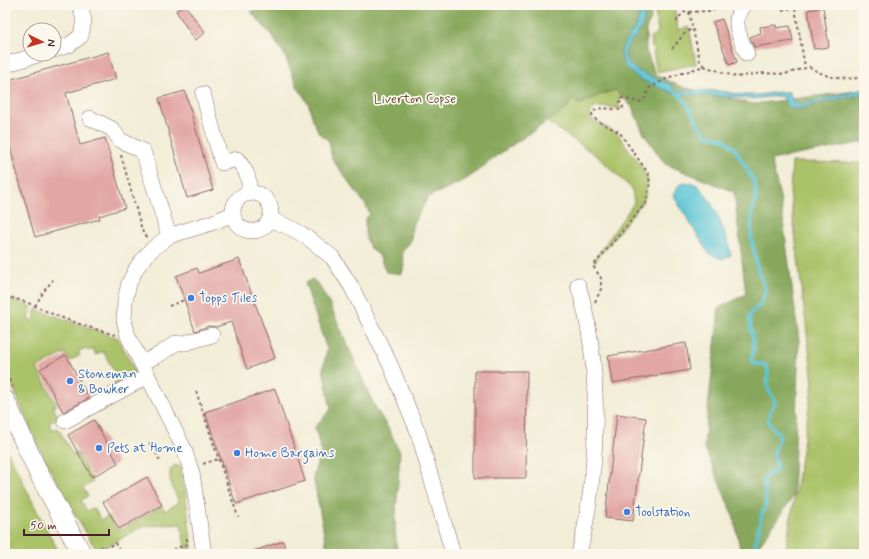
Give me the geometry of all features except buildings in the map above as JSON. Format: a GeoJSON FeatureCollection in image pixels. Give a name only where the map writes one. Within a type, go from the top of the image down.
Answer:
{"type":"FeatureCollection","features":[{"type":"Feature","properties":{"kind":"main road"},"geometry":{"type":"LineString","coordinates":[[5,400],[39,474],[89,552]]}},
{"type":"Feature","properties":{"kind":"lane"},"geometry":{"type":"LineString","coordinates":[[62,47],[69,45],[81,36],[84,20],[80,5]]}},
{"type":"Feature","properties":{"kind":"lane"},"geometry":{"type":"LineString","coordinates":[[744,5],[738,15],[737,30],[747,54]]}},
{"type":"Feature","properties":{"kind":"lane"},"geometry":{"type":"LineString","coordinates":[[5,65],[22,60]]}},
{"type":"Feature","properties":{"kind":"lane"},"geometry":{"type":"LineString","coordinates":[[203,94],[222,163],[237,159],[247,172],[249,194]]}},
{"type":"Feature","properties":{"kind":"lane"},"geometry":{"type":"LineString","coordinates":[[90,118],[112,129],[121,141],[143,151],[169,236]]}},
{"type":"Feature","properties":{"kind":"lane"},"geometry":{"type":"LineString","coordinates":[[249,194],[256,194],[264,197],[269,203],[271,211],[270,219],[265,227],[256,231],[247,231],[237,225],[233,214],[237,201],[242,196],[249,194]]}},
{"type":"Feature","properties":{"kind":"lane"},"geometry":{"type":"LineString","coordinates":[[204,554],[192,474],[184,449],[128,336],[124,320],[125,301],[129,283],[137,266],[150,251],[169,236],[211,223],[233,214]]}},
{"type":"Feature","properties":{"kind":"lane"},"geometry":{"type":"LineString","coordinates":[[270,219],[293,229],[308,238],[332,258],[351,286],[390,364],[418,432],[453,554]]}},
{"type":"Feature","properties":{"kind":"lane"},"geometry":{"type":"LineString","coordinates":[[578,285],[589,330],[596,422],[591,488],[585,531],[579,554]]}},
{"type":"Feature","properties":{"kind":"lane"},"geometry":{"type":"LineString","coordinates":[[66,421],[145,369],[160,354],[176,343],[185,343],[212,335]]}},
{"type":"Feature","properties":{"kind":"path"},"geometry":{"type":"LineString","coordinates":[[684,5],[688,11],[693,28],[700,61],[704,66],[736,77],[762,73],[785,74],[805,67],[809,67],[822,75],[842,79],[864,77]]}},
{"type":"Feature","properties":{"kind":"path"},"geometry":{"type":"LineString","coordinates":[[677,22],[677,19],[688,11],[708,11],[730,5]]}},
{"type":"Feature","properties":{"kind":"path"},"geometry":{"type":"LineString","coordinates":[[780,5],[781,10],[815,5]]}},
{"type":"Feature","properties":{"kind":"path"},"geometry":{"type":"LineString","coordinates":[[795,8],[805,67]]}},
{"type":"Feature","properties":{"kind":"path"},"geometry":{"type":"LineString","coordinates":[[672,49],[684,34],[693,28]]}},
{"type":"Feature","properties":{"kind":"path"},"geometry":{"type":"LineString","coordinates":[[593,304],[597,300],[601,289],[601,278],[593,266],[646,203],[650,183],[648,173],[620,133],[593,118],[593,111],[602,108],[622,110],[623,106],[620,101],[621,98],[641,102],[645,98],[649,88],[670,77],[704,66]]}},
{"type":"Feature","properties":{"kind":"path"},"geometry":{"type":"LineString","coordinates":[[121,141],[118,146],[142,230],[144,235],[148,238]]}},
{"type":"Feature","properties":{"kind":"path"},"geometry":{"type":"LineString","coordinates":[[35,306],[53,280]]}},
{"type":"Feature","properties":{"kind":"path"},"geometry":{"type":"LineString","coordinates":[[5,297],[14,298],[90,328],[117,336],[128,336]]}},
{"type":"Feature","properties":{"kind":"path"},"geometry":{"type":"LineString","coordinates":[[169,306],[184,300]]}},
{"type":"Feature","properties":{"kind":"path"},"geometry":{"type":"LineString","coordinates":[[196,391],[220,458],[238,517]]}},
{"type":"Feature","properties":{"kind":"path"},"geometry":{"type":"LineString","coordinates":[[149,443],[160,461]]}},
{"type":"Feature","properties":{"kind":"path"},"geometry":{"type":"LineString","coordinates":[[202,464],[220,458]]}},
{"type":"Feature","properties":{"kind":"path"},"geometry":{"type":"LineString","coordinates":[[162,554],[187,544],[187,531]]}},
{"type":"Feature","properties":{"kind":"path"},"geometry":{"type":"LineString","coordinates":[[89,552],[102,547],[103,550],[115,543],[121,554]]}},
{"type":"Feature","properties":{"kind":"green space","name":"Liverton Copse"},"geometry":{"type":"Polygon","coordinates":[[[259,5],[649,5],[651,19],[646,29],[646,51],[656,75],[682,87],[753,104],[864,90],[864,142],[771,160],[780,197],[799,340],[793,497],[753,554],[741,554],[734,518],[704,446],[719,308],[746,294],[734,192],[665,164],[644,134],[632,107],[616,90],[596,96],[581,104],[572,100],[566,109],[502,152],[467,179],[428,197],[412,226],[411,241],[402,252],[404,265],[402,274],[386,272],[379,255],[370,248],[366,238],[365,219],[370,214],[365,204],[332,159],[329,141],[319,133],[313,120],[309,105],[297,86],[284,54],[270,33],[251,12],[259,5]]]}},
{"type":"Feature","properties":{"kind":"green space"},"geometry":{"type":"Polygon","coordinates":[[[654,5],[674,5],[678,30],[689,27],[696,64],[657,72],[650,37],[658,33],[654,5]]]}},
{"type":"Feature","properties":{"kind":"green space"},"geometry":{"type":"Polygon","coordinates":[[[616,90],[621,96],[618,104],[621,108],[600,107],[592,109],[590,113],[591,117],[595,122],[617,133],[641,166],[648,179],[644,200],[595,262],[594,260],[634,203],[632,189],[597,156],[546,121],[566,109],[572,100],[581,104],[596,96],[616,90]]]}},
{"type":"Feature","properties":{"kind":"green space"},"geometry":{"type":"Polygon","coordinates":[[[792,162],[864,163],[864,554],[785,554],[813,383],[790,192],[792,162]]]}},
{"type":"Feature","properties":{"kind":"green space"},"geometry":{"type":"Polygon","coordinates":[[[312,279],[319,285],[331,307],[374,405],[400,452],[395,528],[397,554],[328,554],[313,476],[321,451],[315,427],[331,409],[323,369],[327,350],[305,283],[312,279]]]}},
{"type":"Feature","properties":{"kind":"green space"},"geometry":{"type":"Polygon","coordinates":[[[5,297],[32,307],[28,319],[33,321],[36,315],[34,314],[36,309],[118,338],[135,371],[131,376],[111,388],[110,386],[119,380],[103,351],[96,355],[92,349],[88,351],[86,348],[78,351],[80,355],[70,361],[65,353],[37,368],[57,405],[53,407],[59,418],[49,423],[52,430],[58,428],[73,455],[77,453],[93,482],[83,488],[88,496],[81,500],[87,511],[94,508],[101,520],[109,516],[118,531],[162,506],[165,511],[179,502],[171,483],[170,472],[175,465],[181,467],[192,548],[187,550],[185,548],[181,524],[143,526],[104,548],[102,545],[96,549],[44,458],[13,387],[5,362],[5,297]]]}},
{"type":"Feature","properties":{"kind":"green space"},"geometry":{"type":"Polygon","coordinates":[[[5,446],[41,519],[60,554],[5,554],[5,446]]]}},
{"type":"Feature","properties":{"kind":"water"},"geometry":{"type":"Polygon","coordinates":[[[639,5],[644,5],[643,23],[639,32],[627,47],[625,55],[627,62],[640,72],[671,85],[677,92],[722,91],[740,95],[753,95],[789,92],[794,103],[798,105],[864,89],[864,94],[797,109],[789,108],[783,97],[778,96],[753,99],[686,94],[680,96],[637,77],[626,67],[622,60],[621,52],[624,44],[638,22],[639,5]]]}},
{"type":"Feature","properties":{"kind":"water"},"geometry":{"type":"Polygon","coordinates":[[[685,182],[697,185],[714,207],[727,238],[731,255],[723,259],[709,254],[673,195],[679,185],[685,182]]]}},
{"type":"Feature","properties":{"kind":"waterway"},"geometry":{"type":"LineString","coordinates":[[677,93],[685,101],[706,135],[724,139],[735,149],[755,183],[756,197],[752,213],[751,236],[758,271],[766,292],[760,305],[749,316],[754,348],[751,360],[754,364],[765,364],[767,367],[768,389],[775,400],[768,419],[772,427],[779,434],[779,437],[774,453],[776,470],[775,473],[767,474],[764,480],[766,505],[762,514],[755,546],[747,554]]}},
{"type":"Feature","properties":{"kind":"place","name":"Topps Tiles"},"geometry":{"type":"Point","coordinates":[191,298]}},
{"type":"Feature","properties":{"kind":"place","name":"Stoneman & Bowker"},"geometry":{"type":"Point","coordinates":[70,381]}},
{"type":"Feature","properties":{"kind":"place","name":"Pets at Home"},"geometry":{"type":"Point","coordinates":[99,448]}},
{"type":"Feature","properties":{"kind":"place","name":"Home Bargains"},"geometry":{"type":"Point","coordinates":[237,453]}},
{"type":"Feature","properties":{"kind":"place","name":"Toolstation"},"geometry":{"type":"Point","coordinates":[627,512]}}]}
